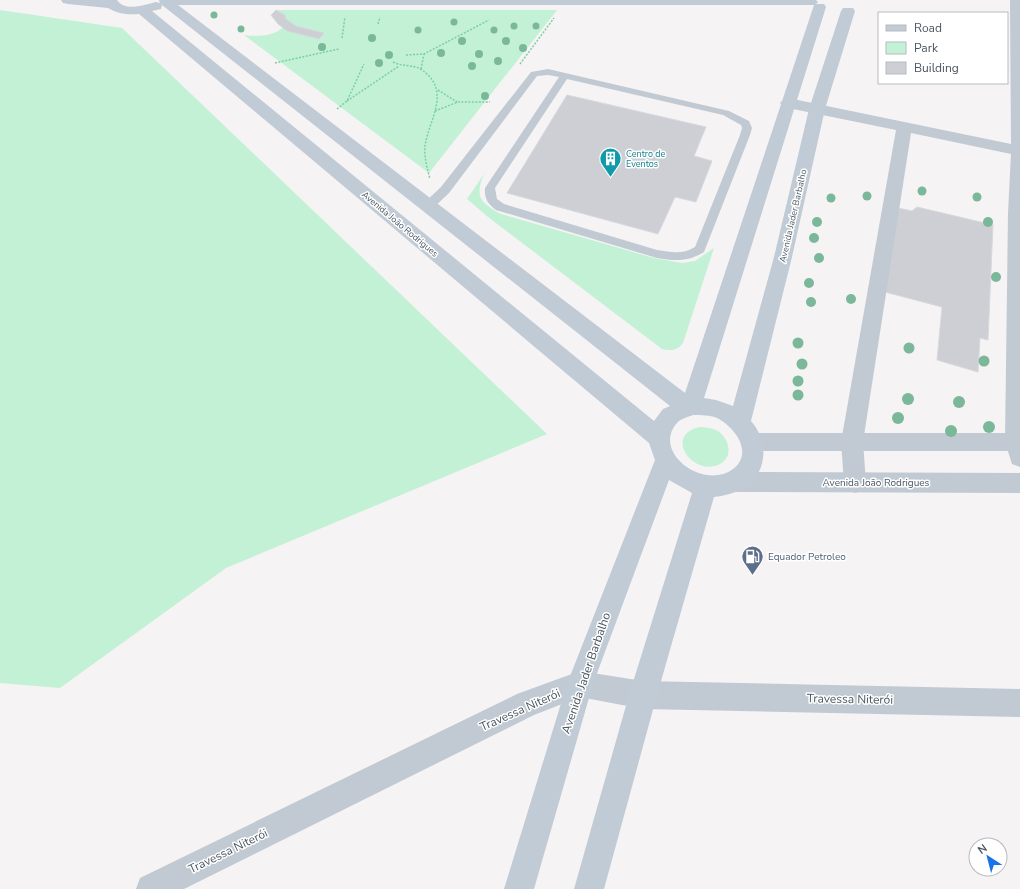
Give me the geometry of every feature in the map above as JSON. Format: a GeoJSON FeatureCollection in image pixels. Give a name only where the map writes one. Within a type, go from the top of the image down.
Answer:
{"type":"FeatureCollection","features":[{"type":"Feature","properties":{"kind":"main road"},"geometry":{"type":"LineString","coordinates":[[68,0],[111,2],[123,10],[142,10],[166,1],[813,3],[788,104],[689,406]]}},
{"type":"Feature","properties":{"kind":"main road"},"geometry":{"type":"LineString","coordinates":[[166,1],[689,406]]}},
{"type":"Feature","properties":{"kind":"main road","name":"Avenida Jader Barbalho"},"geometry":{"type":"LineString","coordinates":[[740,422],[783,257],[817,109],[854,7],[833,11],[813,3]]}},
{"type":"Feature","properties":{"kind":"main road","name":"Avenida João Rodrigues"},"geometry":{"type":"LineString","coordinates":[[142,10],[662,450]]}},
{"type":"Feature","properties":{"kind":"main road"},"geometry":{"type":"LineString","coordinates":[[689,406],[704,406],[729,414],[740,422],[747,432],[752,442],[753,454],[750,465],[743,475],[733,482],[720,486],[706,486],[682,478],[672,470],[662,450],[661,427],[667,418],[676,411],[689,406]]}},
{"type":"Feature","properties":{"kind":"main road","name":"Avenida Jader Barbalho"},"geometry":{"type":"LineString","coordinates":[[519,889],[580,684],[662,450]]}},
{"type":"Feature","properties":{"kind":"main road"},"geometry":{"type":"LineString","coordinates":[[589,889],[643,695],[706,486]]}},
{"type":"Feature","properties":{"kind":"street"},"geometry":{"type":"LineString","coordinates":[[752,442],[852,442],[1019,447],[1019,151],[1017,0]]}},
{"type":"Feature","properties":{"kind":"street"},"geometry":{"type":"LineString","coordinates":[[788,104],[1019,151]]}},
{"type":"Feature","properties":{"kind":"street"},"geometry":{"type":"LineString","coordinates":[[855,483],[852,442],[904,128]]}},
{"type":"Feature","properties":{"kind":"street","name":"Avenida João Rodrigues"},"geometry":{"type":"LineString","coordinates":[[733,482],[1020,483]]}},
{"type":"Feature","properties":{"kind":"street","name":"Travessa Niterói"},"geometry":{"type":"LineString","coordinates":[[151,889],[527,704],[580,684],[643,695],[1020,703]]}},
{"type":"Feature","properties":{"kind":"lane"},"geometry":{"type":"LineString","coordinates":[[429,205],[445,190],[534,74],[548,72],[726,113],[745,123],[747,128],[745,135],[700,249],[688,257],[679,258],[657,254],[500,207],[493,202],[490,196],[490,188],[565,76]]}},
{"type":"Feature","properties":{"kind":"path"},"geometry":{"type":"LineString","coordinates":[[342,38],[345,16]]}},
{"type":"Feature","properties":{"kind":"path"},"geometry":{"type":"LineString","coordinates":[[406,55],[424,54],[488,20]]}},
{"type":"Feature","properties":{"kind":"path"},"geometry":{"type":"LineString","coordinates":[[276,63],[339,49]]}},
{"type":"Feature","properties":{"kind":"path"},"geometry":{"type":"LineString","coordinates":[[421,69],[424,54]]}},
{"type":"Feature","properties":{"kind":"path"},"geometry":{"type":"LineString","coordinates":[[393,62],[399,66],[421,69],[431,78],[438,90],[458,102]]}},
{"type":"Feature","properties":{"kind":"path"},"geometry":{"type":"LineString","coordinates":[[347,101],[364,64]]}},
{"type":"Feature","properties":{"kind":"path"},"geometry":{"type":"LineString","coordinates":[[337,110],[347,101],[399,66]]}},
{"type":"Feature","properties":{"kind":"path"},"geometry":{"type":"LineString","coordinates":[[430,179],[426,166],[425,144],[435,111],[438,90]]}},
{"type":"Feature","properties":{"kind":"path"},"geometry":{"type":"LineString","coordinates":[[435,111],[458,102],[494,102]]}},
{"type":"Feature","properties":{"kind":"green space"},"geometry":{"type":"Polygon","coordinates":[[[0,10],[122,28],[547,434],[226,568],[60,688],[0,683],[0,10]]]}},
{"type":"Feature","properties":{"kind":"green space"},"geometry":{"type":"Polygon","coordinates":[[[276,10],[557,10],[429,173],[244,35],[262,36],[280,29],[284,25],[286,19],[285,15],[276,10]]]}},
{"type":"Feature","properties":{"kind":"green space"},"geometry":{"type":"Polygon","coordinates":[[[484,174],[480,188],[481,198],[488,206],[501,214],[654,258],[682,263],[695,261],[714,248],[681,346],[674,350],[662,349],[488,217],[467,199],[484,174]]]}},
{"type":"Feature","properties":{"kind":"green space"},"geometry":{"type":"Polygon","coordinates":[[[700,427],[716,430],[725,438],[728,452],[727,457],[720,464],[710,467],[701,465],[692,461],[686,454],[683,446],[683,438],[689,431],[700,427]]]}},
{"type":"Feature","properties":{"kind":"building"},"geometry":{"type":"Polygon","coordinates":[[[276,10],[285,15],[286,19],[296,26],[324,33],[319,39],[287,31],[278,24],[271,15],[276,10]]]}},
{"type":"Feature","properties":{"kind":"building","name":"Centro de Eventos"},"geometry":{"type":"Polygon","coordinates":[[[567,95],[706,127],[694,156],[712,161],[696,202],[675,197],[658,234],[507,193],[567,95]]]}},
{"type":"Feature","properties":{"kind":"building"},"geometry":{"type":"Polygon","coordinates":[[[917,207],[993,225],[988,340],[980,338],[978,372],[937,360],[942,307],[885,292],[898,208],[912,211],[917,207]]]}},
{"type":"Feature","properties":{"kind":"place","name":"Centro de Eventos"},"geometry":{"type":"Point","coordinates":[610,178]}},
{"type":"Feature","properties":{"kind":"place","name":"Equador Petroleo"},"geometry":{"type":"Point","coordinates":[752,576]}}]}
